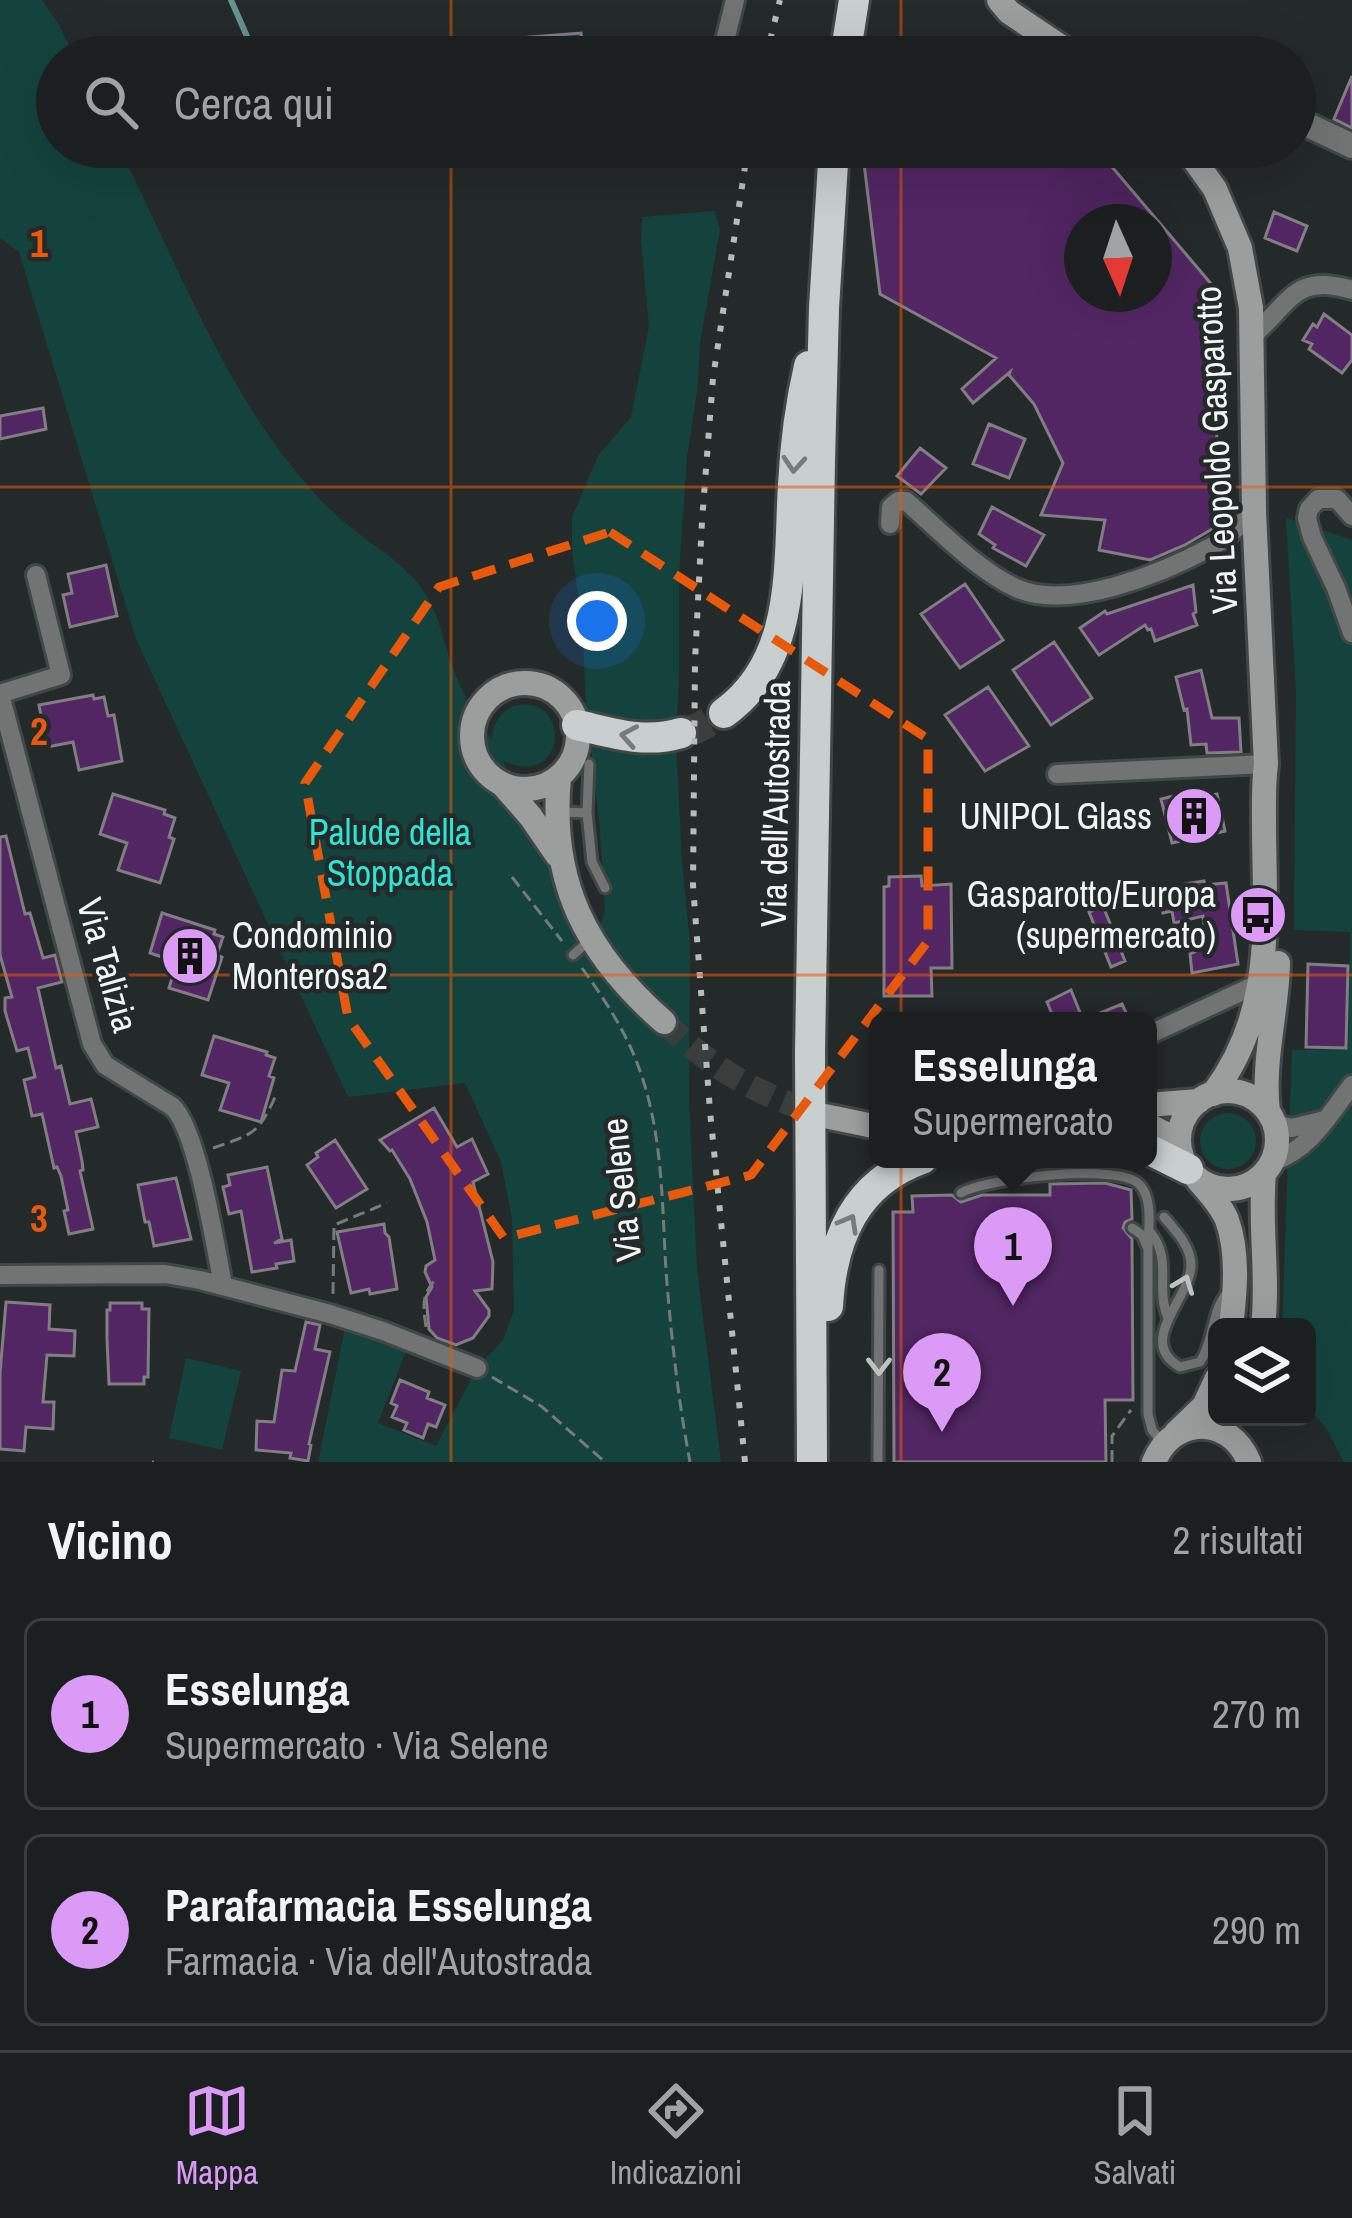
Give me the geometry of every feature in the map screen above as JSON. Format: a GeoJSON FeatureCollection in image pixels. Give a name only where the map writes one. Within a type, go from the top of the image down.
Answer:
{"type":"FeatureCollection","features":[{"type":"Feature","properties":{"kind":"highway"},"geometry":{"type":"LineString","coordinates":[[848,36],[854,0]]}},
{"type":"Feature","properties":{"kind":"highway","name":"Via dell'Autostrada"},"geometry":{"type":"LineString","coordinates":[[812,1462],[810,1052],[824,308],[833,168]]}},
{"type":"Feature","properties":{"kind":"highway"},"geometry":{"type":"LineString","coordinates":[[724,713],[758,681],[778,637],[789,577],[798,423],[824,308]]}},
{"type":"Feature","properties":{"kind":"highway"},"geometry":{"type":"LineString","coordinates":[[577,725],[639,740],[681,733]]}},
{"type":"Feature","properties":{"kind":"highway"},"geometry":{"type":"LineString","coordinates":[[1157,1152],[1188,1163]]}},
{"type":"Feature","properties":{"kind":"highway"},"geometry":{"type":"LineString","coordinates":[[827,1462],[828,1306],[834,1258],[853,1214],[874,1187],[904,1168]]}},
{"type":"Feature","properties":{"kind":"main road"},"geometry":{"type":"LineString","coordinates":[[999,0],[1045,36]]}},
{"type":"Feature","properties":{"kind":"main road","name":"Via Leopoldo Gasparotto"},"geometry":{"type":"LineString","coordinates":[[1188,1163],[1181,1126],[1237,1056],[1262,982],[1265,931],[1266,764],[1250,308],[1240,248],[1215,189],[1200,168]]}},
{"type":"Feature","properties":{"kind":"main road"},"geometry":{"type":"LineString","coordinates":[[504,786],[537,789],[559,777],[574,758],[577,725],[567,703],[544,686],[511,684],[483,702],[471,733],[472,749],[479,764],[531,817],[559,858]]}},
{"type":"Feature","properties":{"kind":"main road","name":"Via Leopoldo Gasparotto"},"geometry":{"type":"LineString","coordinates":[[1263,1318],[1266,1268],[1260,1211],[1276,1150],[1266,1068],[1276,995],[1280,882],[1274,791],[1266,764]]}},
{"type":"Feature","properties":{"kind":"main road"},"geometry":{"type":"LineString","coordinates":[[559,777],[559,858],[582,947],[664,1022]]}},
{"type":"Feature","properties":{"kind":"main road"},"geometry":{"type":"LineString","coordinates":[[1157,1104],[1228,1091],[1257,1101],[1271,1118]]}},
{"type":"Feature","properties":{"kind":"main road"},"geometry":{"type":"LineString","coordinates":[[820,1115],[869,1125]]}},
{"type":"Feature","properties":{"kind":"main road"},"geometry":{"type":"LineString","coordinates":[[1157,1134],[1224,1189],[1238,1188],[1268,1168]]}},
{"type":"Feature","properties":{"kind":"main road"},"geometry":{"type":"LineString","coordinates":[[1188,1163],[1226,1217],[1234,1257],[1232,1318]]}},
{"type":"Feature","properties":{"kind":"main road"},"geometry":{"type":"LineString","coordinates":[[1165,1446],[1208,1397]]}},
{"type":"Feature","properties":{"kind":"main road"},"geometry":{"type":"LineString","coordinates":[[1165,1446],[1191,1428],[1206,1426],[1234,1439],[1247,1456]]}},
{"type":"Feature","properties":{"kind":"main road"},"geometry":{"type":"LineString","coordinates":[[1244,1426],[1247,1456]]}},
{"type":"Feature","properties":{"kind":"street"},"geometry":{"type":"LineString","coordinates":[[726,36],[735,0]]}},
{"type":"Feature","properties":{"kind":"street"},"geometry":{"type":"LineString","coordinates":[[1316,129],[1352,146]]}},
{"type":"Feature","properties":{"kind":"street"},"geometry":{"type":"LineString","coordinates":[[1251,337],[1297,291],[1312,284],[1352,290]]}},
{"type":"Feature","properties":{"kind":"street"},"geometry":{"type":"LineString","coordinates":[[1352,516],[1337,499],[1318,499],[1307,518],[1352,633]]}},
{"type":"Feature","properties":{"kind":"street"},"geometry":{"type":"LineString","coordinates":[[890,524],[891,507],[906,502],[1017,589],[1043,595],[1084,594],[1142,577],[1216,545],[1254,512]]}},
{"type":"Feature","properties":{"kind":"street"},"geometry":{"type":"LineString","coordinates":[[0,694],[61,675],[36,575]]}},
{"type":"Feature","properties":{"kind":"street","name":"Via Talizia"},"geometry":{"type":"LineString","coordinates":[[0,694],[92,1044],[106,1065],[182,1117],[195,1154],[224,1285]]}},
{"type":"Feature","properties":{"kind":"street"},"geometry":{"type":"LineString","coordinates":[[1058,774],[1266,764]]}},
{"type":"Feature","properties":{"kind":"street"},"geometry":{"type":"LineString","coordinates":[[1157,1031],[1262,982]]}},
{"type":"Feature","properties":{"kind":"street"},"geometry":{"type":"LineString","coordinates":[[1219,1000],[1240,1003],[1253,1015]]}},
{"type":"Feature","properties":{"kind":"street"},"geometry":{"type":"LineString","coordinates":[[1268,1168],[1317,1133],[1352,1085]]}},
{"type":"Feature","properties":{"kind":"street"},"geometry":{"type":"LineString","coordinates":[[1271,1118],[1292,1128],[1325,1120]]}},
{"type":"Feature","properties":{"kind":"street"},"geometry":{"type":"LineString","coordinates":[[0,1275],[165,1274],[224,1285],[330,1314],[477,1368]]}},
{"type":"Feature","properties":{"kind":"lane"},"geometry":{"type":"LineString","coordinates":[[589,764],[592,862],[605,888]]}},
{"type":"Feature","properties":{"kind":"lane"},"geometry":{"type":"LineString","coordinates":[[557,812],[587,813]]}},
{"type":"Feature","properties":{"kind":"lane"},"geometry":{"type":"LineString","coordinates":[[961,1193],[1016,1179],[1071,1174],[1122,1174],[1137,1181],[1144,1191],[1148,1230],[1148,1414],[1165,1446]]}},
{"type":"Feature","properties":{"kind":"lane"},"geometry":{"type":"LineString","coordinates":[[1164,1216],[1190,1253],[1192,1268],[1164,1327],[1164,1345],[1172,1363],[1180,1367],[1200,1362],[1214,1334],[1221,1299],[1235,1289]]}},
{"type":"Feature","properties":{"kind":"lane"},"geometry":{"type":"LineString","coordinates":[[1148,1230],[1163,1253],[1162,1302],[1168,1318]]}},
{"type":"Feature","properties":{"kind":"lane"},"geometry":{"type":"LineString","coordinates":[[878,1462],[879,1270]]}},
{"type":"Feature","properties":{"kind":"path","name":"Via Selene"},"geometry":{"type":"LineString","coordinates":[[512,877],[582,947],[641,1073],[656,1127],[675,1363],[690,1462]]}},
{"type":"Feature","properties":{"kind":"path"},"geometry":{"type":"LineString","coordinates":[[195,1154],[249,1136],[263,1124],[276,1095]]}},
{"type":"Feature","properties":{"kind":"path"},"geometry":{"type":"LineString","coordinates":[[330,1314],[334,1226],[387,1203]]}},
{"type":"Feature","properties":{"kind":"path"},"geometry":{"type":"LineString","coordinates":[[419,1345],[427,1333],[422,1300],[436,1278]]}},
{"type":"Feature","properties":{"kind":"path"},"geometry":{"type":"LineString","coordinates":[[477,1368],[541,1406],[605,1462]]}},
{"type":"Feature","properties":{"kind":"path"},"geometry":{"type":"LineString","coordinates":[[1112,1462],[1112,1436],[1133,1406]]}},
{"type":"Feature","properties":{"kind":"highlighted area"},"geometry":{"type":"Polygon","coordinates":[[[610,532],[928,739],[928,941],[751,1175],[504,1238],[348,1018],[305,783],[439,587],[610,532]]]}},
{"type":"Feature","properties":{"kind":"green space","name":"Palude della Stoppada"},"geometry":{"type":"Polygon","coordinates":[[[0,0],[42,0],[64,36],[36,36],[36,168],[129,168],[196,310],[263,428],[319,498],[420,586],[435,613],[460,685],[491,739],[507,709],[536,706],[547,714],[554,727],[550,754],[524,767],[503,761],[567,911],[599,931],[605,910],[600,830],[572,517],[598,456],[631,417],[649,326],[642,217],[715,211],[720,229],[687,457],[676,740],[690,943],[689,1101],[697,1269],[721,1462],[318,1462],[345,1328],[407,1349],[378,1423],[436,1446],[477,1368],[503,1340],[514,1310],[512,1219],[501,1162],[465,1083],[348,1097],[136,639],[19,252],[0,238],[0,0]]]}},
{"type":"Feature","properties":{"kind":"green space"},"geometry":{"type":"Polygon","coordinates":[[[1286,518],[1352,540],[1352,1462],[1344,1462],[1316,1417],[1316,1318],[1282,1318],[1292,1050],[1348,1049],[1350,932],[1294,930],[1296,692],[1286,518]]]}},
{"type":"Feature","properties":{"kind":"green space"},"geometry":{"type":"Polygon","coordinates":[[[1228,1113],[1248,1121],[1256,1141],[1248,1161],[1228,1169],[1208,1161],[1200,1141],[1208,1121],[1228,1113]]]}},
{"type":"Feature","properties":{"kind":"green space"},"geometry":{"type":"Polygon","coordinates":[[[186,1358],[241,1371],[222,1450],[169,1438],[186,1358]]]}},
{"type":"Feature","properties":{"kind":"building"},"geometry":{"type":"Polygon","coordinates":[[[1352,76],[1352,128],[1334,119],[1352,76]]]}},
{"type":"Feature","properties":{"kind":"building"},"geometry":{"type":"Polygon","coordinates":[[[865,168],[1113,168],[1143,204],[1064,204],[1064,312],[1172,312],[1172,238],[1213,286],[1219,525],[1150,560],[1099,550],[1105,520],[1041,515],[1063,463],[1034,404],[1010,372],[973,403],[962,389],[996,358],[880,294],[865,168]]]}},
{"type":"Feature","properties":{"kind":"building"},"geometry":{"type":"Polygon","coordinates":[[[1274,212],[1307,226],[1297,251],[1265,238],[1274,212]]]}},
{"type":"Feature","properties":{"kind":"building"},"geometry":{"type":"Polygon","coordinates":[[[1324,314],[1352,335],[1352,360],[1342,373],[1303,340],[1324,314]]]}},
{"type":"Feature","properties":{"kind":"building"},"geometry":{"type":"Polygon","coordinates":[[[43,408],[46,429],[0,439],[0,416],[43,408]]]}},
{"type":"Feature","properties":{"kind":"building"},"geometry":{"type":"Polygon","coordinates":[[[989,424],[1025,439],[1009,478],[973,464],[989,424]]]}},
{"type":"Feature","properties":{"kind":"building"},"geometry":{"type":"Polygon","coordinates":[[[920,448],[946,468],[921,494],[897,476],[920,448]]]}},
{"type":"Feature","properties":{"kind":"building"},"geometry":{"type":"Polygon","coordinates":[[[992,507],[1044,535],[1026,566],[993,548],[979,534],[992,507]]]}},
{"type":"Feature","properties":{"kind":"building"},"geometry":{"type":"Polygon","coordinates":[[[106,565],[117,616],[70,627],[63,595],[72,593],[68,574],[106,565]]]}},
{"type":"Feature","properties":{"kind":"building"},"geometry":{"type":"Polygon","coordinates":[[[965,584],[1003,640],[960,668],[921,614],[965,584]]]}},
{"type":"Feature","properties":{"kind":"building"},"geometry":{"type":"Polygon","coordinates":[[[1193,585],[1197,625],[1155,641],[1145,625],[1099,655],[1080,628],[1105,611],[1193,585]]]}},
{"type":"Feature","properties":{"kind":"building"},"geometry":{"type":"Polygon","coordinates":[[[1054,642],[1092,698],[1051,725],[1013,670],[1054,642]]]}},
{"type":"Feature","properties":{"kind":"building"},"geometry":{"type":"Polygon","coordinates":[[[1201,670],[1212,718],[1239,718],[1241,752],[1207,753],[1206,744],[1191,745],[1187,709],[1176,677],[1201,670]]]}},
{"type":"Feature","properties":{"kind":"building"},"geometry":{"type":"Polygon","coordinates":[[[988,687],[1029,746],[985,771],[945,715],[988,687]]]}},
{"type":"Feature","properties":{"kind":"building"},"geometry":{"type":"Polygon","coordinates":[[[93,695],[94,699],[104,697],[108,716],[114,715],[122,761],[79,770],[73,742],[47,747],[39,705],[93,695]]]}},
{"type":"Feature","properties":{"kind":"building"},"geometry":{"type":"Polygon","coordinates":[[[113,794],[165,810],[164,814],[175,818],[169,837],[174,839],[160,883],[118,870],[127,843],[100,834],[113,794]]]}},
{"type":"Feature","properties":{"kind":"building","name":"UNIPOL Glass"},"geometry":{"type":"Polygon","coordinates":[[[1181,794],[1183,801],[1217,794],[1225,831],[1172,843],[1161,799],[1181,794]]]}},
{"type":"Feature","properties":{"kind":"building"},"geometry":{"type":"Polygon","coordinates":[[[6,836],[25,914],[30,913],[43,958],[55,955],[62,982],[38,988],[56,1068],[61,1066],[70,1104],[91,1099],[98,1127],[76,1132],[93,1229],[69,1234],[61,1176],[54,1168],[42,1114],[32,1116],[24,1080],[35,1077],[28,1048],[17,1051],[5,1011],[5,998],[12,997],[0,955],[0,837],[6,836]]]}},
{"type":"Feature","properties":{"kind":"building"},"geometry":{"type":"Polygon","coordinates":[[[921,876],[922,886],[951,884],[952,968],[931,968],[932,996],[884,996],[884,887],[889,886],[889,877],[921,876]]]}},
{"type":"Feature","properties":{"kind":"building"},"geometry":{"type":"Polygon","coordinates":[[[1204,881],[1205,885],[1226,883],[1238,964],[1192,973],[1190,954],[1206,947],[1203,916],[1174,923],[1172,911],[1163,913],[1159,894],[1204,881]]]}},
{"type":"Feature","properties":{"kind":"building"},"geometry":{"type":"Polygon","coordinates":[[[1103,906],[1125,961],[1111,967],[1089,912],[1103,906]]]}},
{"type":"Feature","properties":{"kind":"building","name":"Condominio Monterosa2"},"geometry":{"type":"Polygon","coordinates":[[[162,913],[223,937],[217,955],[222,957],[208,1000],[169,988],[177,962],[150,953],[162,913]]]}},
{"type":"Feature","properties":{"kind":"building"},"geometry":{"type":"Polygon","coordinates":[[[1308,964],[1348,966],[1346,1048],[1306,1047],[1308,964]]]}},
{"type":"Feature","properties":{"kind":"building"},"geometry":{"type":"Polygon","coordinates":[[[1071,990],[1080,1012],[1051,1012],[1047,1002],[1071,990]]]}},
{"type":"Feature","properties":{"kind":"building"},"geometry":{"type":"Polygon","coordinates":[[[1122,1004],[1126,1012],[1102,1012],[1122,1004]]]}},
{"type":"Feature","properties":{"kind":"building"},"geometry":{"type":"Polygon","coordinates":[[[214,1036],[275,1058],[261,1122],[220,1110],[229,1083],[202,1075],[214,1036]]]}},
{"type":"Feature","properties":{"kind":"building"},"geometry":{"type":"Polygon","coordinates":[[[434,1108],[457,1147],[472,1139],[488,1174],[473,1182],[493,1262],[492,1289],[475,1291],[489,1316],[473,1338],[456,1345],[437,1338],[429,1329],[426,1297],[432,1287],[425,1272],[435,1260],[427,1222],[410,1179],[380,1140],[434,1108]]]}},
{"type":"Feature","properties":{"kind":"building"},"geometry":{"type":"Polygon","coordinates":[[[335,1140],[367,1189],[336,1208],[307,1165],[335,1140]]]}},
{"type":"Feature","properties":{"kind":"building"},"geometry":{"type":"Polygon","coordinates":[[[267,1167],[282,1239],[274,1243],[291,1240],[294,1261],[252,1272],[241,1211],[229,1214],[223,1187],[230,1185],[228,1175],[267,1167]]]}},
{"type":"Feature","properties":{"kind":"building"},"geometry":{"type":"Polygon","coordinates":[[[176,1178],[191,1239],[154,1246],[138,1185],[176,1178]]]}},
{"type":"Feature","properties":{"kind":"building"},"geometry":{"type":"Polygon","coordinates":[[[1105,1183],[1131,1190],[1132,1219],[1123,1228],[1132,1239],[1133,1400],[1105,1400],[1106,1462],[894,1462],[893,1212],[913,1212],[912,1196],[952,1195],[961,1202],[982,1195],[1050,1195],[1050,1184],[1105,1183]]]}},
{"type":"Feature","properties":{"kind":"building"},"geometry":{"type":"Polygon","coordinates":[[[384,1224],[397,1289],[351,1293],[337,1232],[384,1224]]]}},
{"type":"Feature","properties":{"kind":"building"},"geometry":{"type":"Polygon","coordinates":[[[6,1302],[50,1305],[49,1329],[75,1331],[74,1356],[47,1355],[43,1402],[54,1402],[53,1429],[26,1427],[24,1451],[0,1449],[6,1302]]]}},
{"type":"Feature","properties":{"kind":"building"},"geometry":{"type":"Polygon","coordinates":[[[110,1303],[142,1303],[142,1309],[149,1309],[144,1384],[109,1384],[110,1303]]]}},
{"type":"Feature","properties":{"kind":"building"},"geometry":{"type":"Polygon","coordinates":[[[306,1322],[320,1325],[315,1349],[330,1352],[308,1461],[290,1458],[291,1453],[256,1450],[257,1421],[274,1422],[282,1370],[295,1371],[306,1322]]]}},
{"type":"Feature","properties":{"kind":"building"},"geometry":{"type":"Polygon","coordinates":[[[400,1380],[445,1405],[436,1427],[428,1424],[423,1438],[404,1430],[407,1423],[392,1417],[397,1406],[391,1403],[400,1380]]]}},
{"type":"Feature","properties":{"kind":"waterway"},"geometry":{"type":"LineString","coordinates":[[231,0],[247,36]]}},
{"type":"Feature","properties":{"kind":"tunnel"},"geometry":{"type":"LineString","coordinates":[[681,733],[724,713]]}},
{"type":"Feature","properties":{"kind":"tunnel"},"geometry":{"type":"LineString","coordinates":[[664,1022],[736,1078],[820,1115]]}},
{"type":"Feature","properties":{"kind":"railway"},"geometry":{"type":"LineString","coordinates":[[771,36],[780,0]]}},
{"type":"Feature","properties":{"kind":"railway"},"geometry":{"type":"LineString","coordinates":[[745,168],[713,378],[702,521],[693,885],[745,1462]]}},
{"type":"Feature","properties":{"kind":"place","name":"UNIPOL Glass"},"geometry":{"type":"Point","coordinates":[1194,816]}},
{"type":"Feature","properties":{"kind":"place","name":"Gasparotto/Europa (supermercato)"},"geometry":{"type":"Point","coordinates":[1258,915]}},
{"type":"Feature","properties":{"kind":"place","name":"Condominio Monterosa2"},"geometry":{"type":"Point","coordinates":[190,956]}},
{"type":"Feature","properties":{"kind":"place","name":"Esselunga"},"geometry":{"type":"Point","coordinates":[1013,1306]}},
{"type":"Feature","properties":{"kind":"place","name":"Parafarmacia Esselunga"},"geometry":{"type":"Point","coordinates":[942,1432]}}]}
